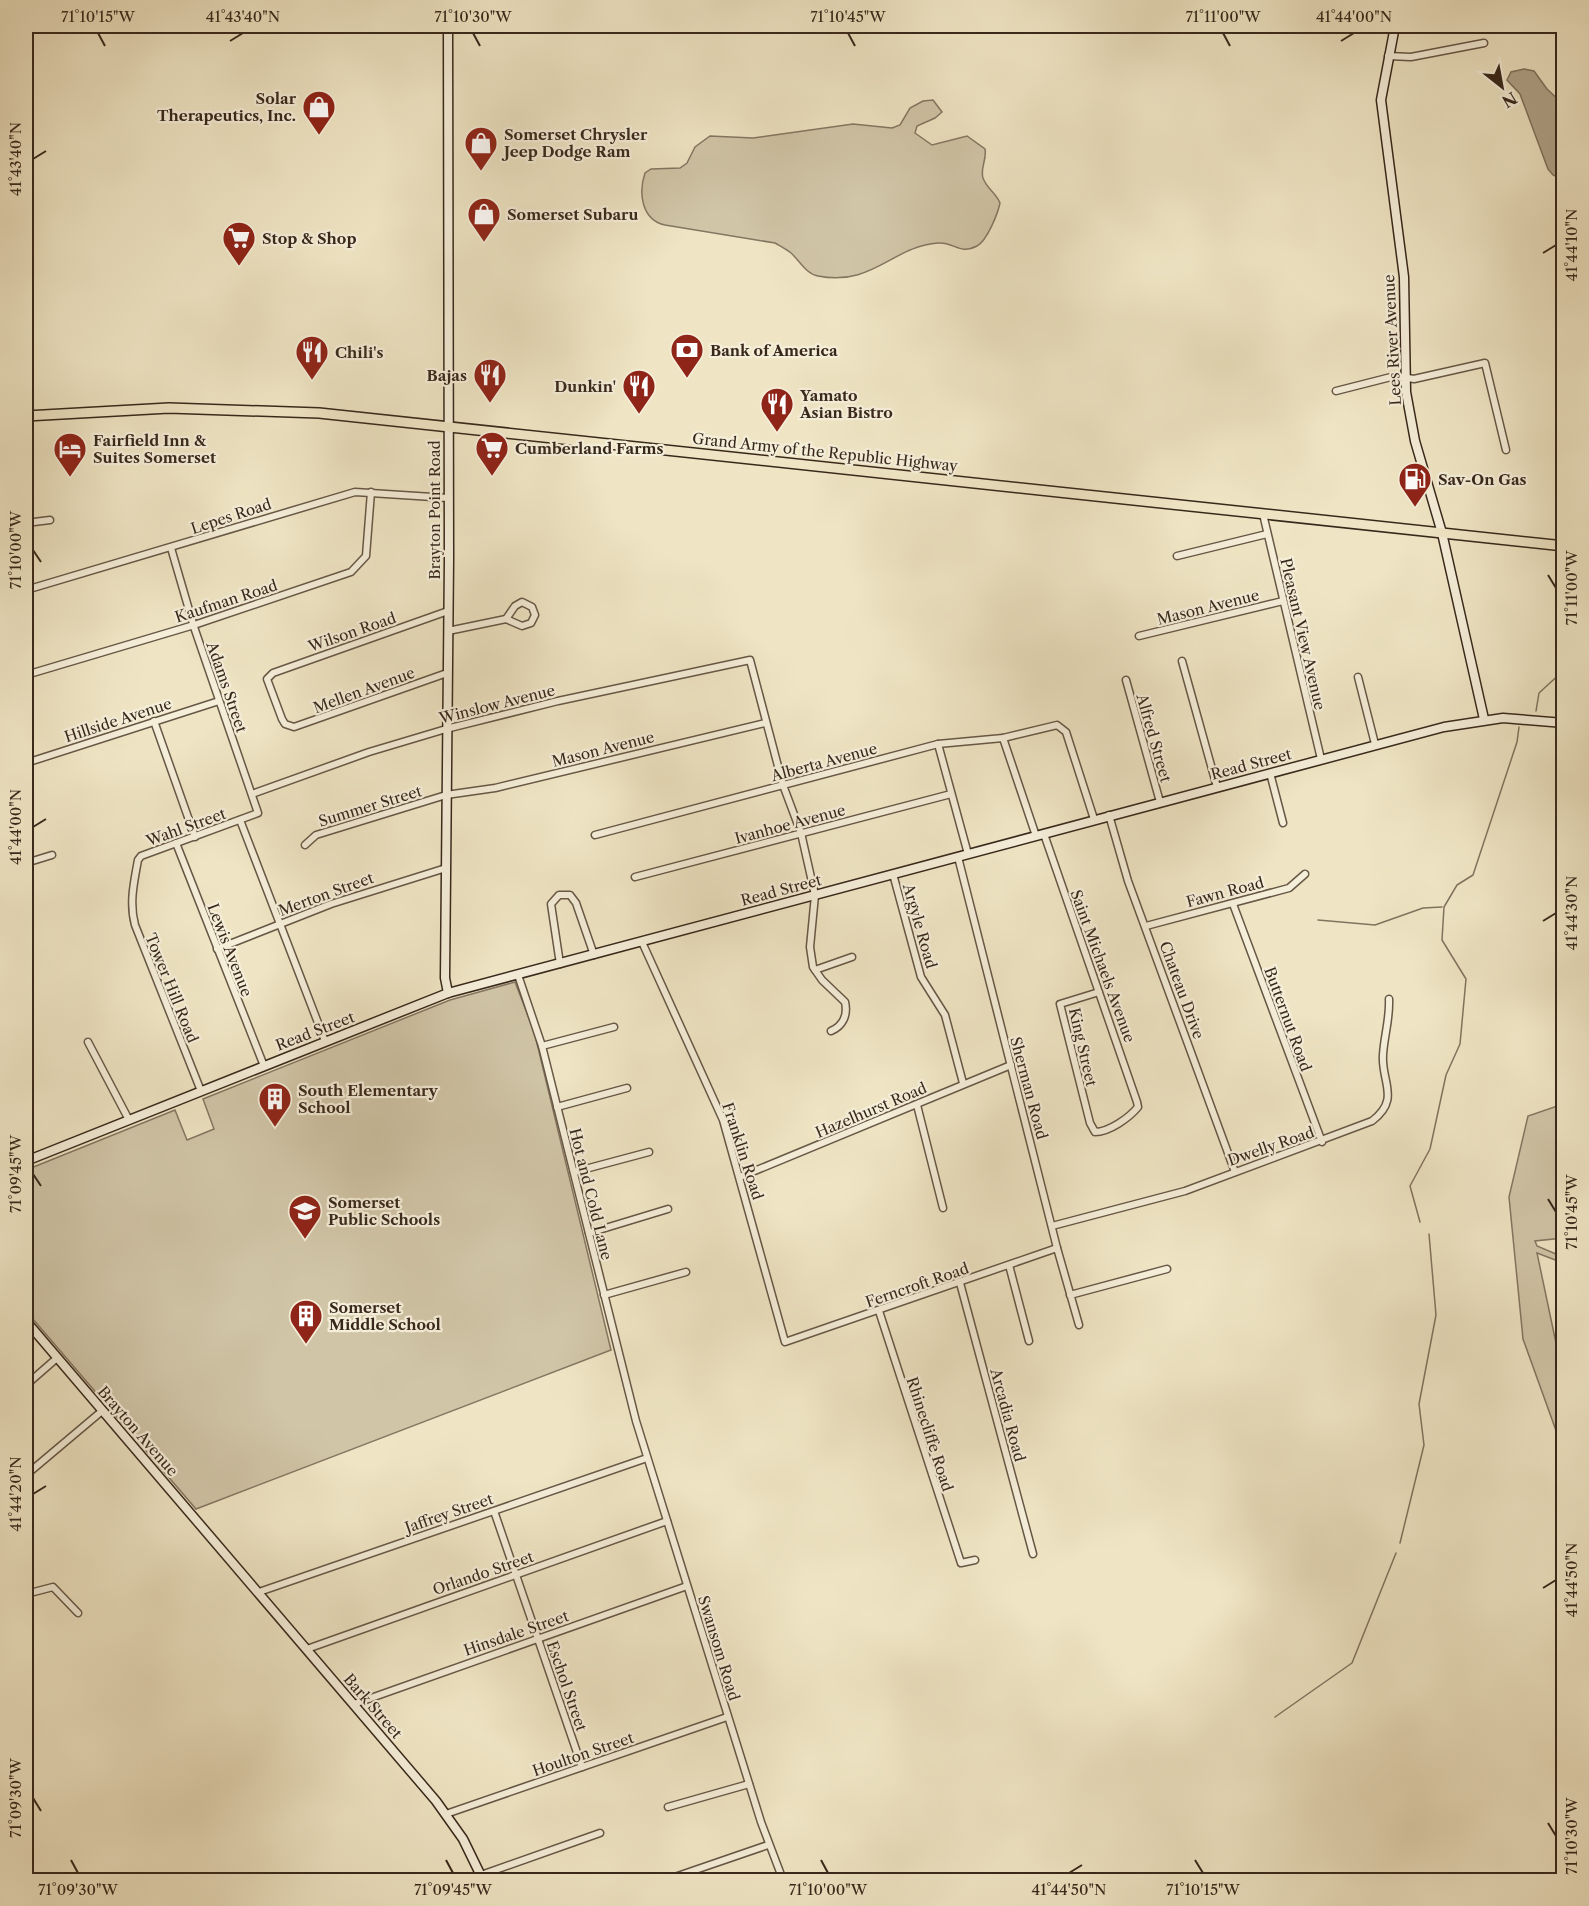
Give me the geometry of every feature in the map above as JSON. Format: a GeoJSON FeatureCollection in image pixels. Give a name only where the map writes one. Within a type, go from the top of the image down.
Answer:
{"type":"FeatureCollection","features":[{"type":"Feature","properties":{"kind":"main road","name":"Brayton Point Road"},"geometry":{"type":"LineString","coordinates":[[448,26],[448,631],[445,978],[448,993]]}},
{"type":"Feature","properties":{"kind":"main road","name":"Lees River Avenue"},"geometry":{"type":"LineString","coordinates":[[1395,26],[1382,84],[1381,114],[1404,277],[1404,380],[1415,441],[1442,533],[1484,719]]}},
{"type":"Feature","properties":{"kind":"main road","name":"Grand Army of the Republic Highway"},"geometry":{"type":"LineString","coordinates":[[26,416],[117,410],[239,409],[319,413],[1442,533]]}},
{"type":"Feature","properties":{"kind":"main road"},"geometry":{"type":"LineString","coordinates":[[1442,533],[1563,546]]}},
{"type":"Feature","properties":{"kind":"main road","name":"Read Street"},"geometry":{"type":"LineString","coordinates":[[26,1161],[448,993],[1375,744],[1484,719],[1536,719],[1563,723]]}},
{"type":"Feature","properties":{"kind":"main road","name":"Brayton Avenue"},"geometry":{"type":"LineString","coordinates":[[26,1321],[230,1558]]}},
{"type":"Feature","properties":{"kind":"main road","name":"Bark Street"},"geometry":{"type":"LineString","coordinates":[[230,1558],[447,1814],[482,1878]]}},
{"type":"Feature","properties":{"kind":"street"},"geometry":{"type":"LineString","coordinates":[[1388,56],[1412,57],[1485,43]]}},
{"type":"Feature","properties":{"kind":"street"},"geometry":{"type":"LineString","coordinates":[[1336,391],[1395,376],[1404,380],[1485,363],[1506,450]]}},
{"type":"Feature","properties":{"kind":"street","name":"Lepes Road"},"geometry":{"type":"LineString","coordinates":[[26,590],[356,492],[448,498]]}},
{"type":"Feature","properties":{"kind":"street","name":"Kaufman Road"},"geometry":{"type":"LineString","coordinates":[[26,675],[194,625],[357,568],[366,556],[371,492]]}},
{"type":"Feature","properties":{"kind":"street","name":"Pleasant View Avenue"},"geometry":{"type":"LineString","coordinates":[[1263,514],[1321,759]]}},
{"type":"Feature","properties":{"kind":"street"},"geometry":{"type":"LineString","coordinates":[[26,523],[50,520]]}},
{"type":"Feature","properties":{"kind":"street"},"geometry":{"type":"LineString","coordinates":[[1177,556],[1268,534]]}},
{"type":"Feature","properties":{"kind":"street","name":"Adams Street"},"geometry":{"type":"LineString","coordinates":[[171,548],[194,625],[258,813],[240,820]]}},
{"type":"Feature","properties":{"kind":"street","name":"Mason Avenue"},"geometry":{"type":"LineString","coordinates":[[1139,636],[1283,601]]}},
{"type":"Feature","properties":{"kind":"street"},"geometry":{"type":"LineString","coordinates":[[448,631],[506,619],[515,606],[522,602],[532,606],[535,611],[534,620],[527,625],[514,624],[506,619]]}},
{"type":"Feature","properties":{"kind":"street","name":"Wilson Road"},"geometry":{"type":"LineString","coordinates":[[289,727],[282,719],[267,680],[273,673],[448,611]]}},
{"type":"Feature","properties":{"kind":"street","name":"Winslow Avenue"},"geometry":{"type":"LineString","coordinates":[[252,794],[369,752],[446,729],[745,659],[752,663],[765,723]]}},
{"type":"Feature","properties":{"kind":"street"},"geometry":{"type":"LineString","coordinates":[[1182,661],[1217,787]]}},
{"type":"Feature","properties":{"kind":"street","name":"Mellen Avenue"},"geometry":{"type":"LineString","coordinates":[[289,727],[301,725],[447,673]]}},
{"type":"Feature","properties":{"kind":"street"},"geometry":{"type":"LineString","coordinates":[[1358,677],[1375,744]]}},
{"type":"Feature","properties":{"kind":"street","name":"Alfred Street"},"geometry":{"type":"LineString","coordinates":[[1126,680],[1160,802]]}},
{"type":"Feature","properties":{"kind":"street","name":"Hillside Avenue"},"geometry":{"type":"LineString","coordinates":[[26,763],[219,701]]}},
{"type":"Feature","properties":{"kind":"street"},"geometry":{"type":"LineString","coordinates":[[154,721],[195,837]]}},
{"type":"Feature","properties":{"kind":"street"},"geometry":{"type":"LineString","coordinates":[[765,723],[783,785],[801,833],[815,895],[810,947],[815,970],[845,1002],[846,1013],[842,1024],[831,1031]]}},
{"type":"Feature","properties":{"kind":"street","name":"Mason Avenue"},"geometry":{"type":"LineString","coordinates":[[446,795],[495,788],[765,723]]}},
{"type":"Feature","properties":{"kind":"street","name":"Alberta Avenue"},"geometry":{"type":"LineString","coordinates":[[595,835],[938,744],[1003,738],[1057,725],[1066,732],[1094,819]]}},
{"type":"Feature","properties":{"kind":"street","name":"Saint Michaels Avenue"},"geometry":{"type":"LineString","coordinates":[[1003,738],[1124,1060],[1137,1107],[1133,1113],[1106,1130],[1095,1132]]}},
{"type":"Feature","properties":{"kind":"street"},"geometry":{"type":"LineString","coordinates":[[938,744],[968,854]]}},
{"type":"Feature","properties":{"kind":"street"},"geometry":{"type":"LineString","coordinates":[[1270,773],[1283,823]]}},
{"type":"Feature","properties":{"kind":"street","name":"Ivanhoe Avenue"},"geometry":{"type":"LineString","coordinates":[[635,877],[951,794]]}},
{"type":"Feature","properties":{"kind":"street","name":"Summer Street"},"geometry":{"type":"LineString","coordinates":[[305,845],[316,835],[446,795]]}},
{"type":"Feature","properties":{"kind":"street","name":"Chateau Drive"},"geometry":{"type":"LineString","coordinates":[[1109,815],[1128,881],[1234,1172]]}},
{"type":"Feature","properties":{"kind":"street"},"geometry":{"type":"LineString","coordinates":[[240,820],[325,1041]]}},
{"type":"Feature","properties":{"kind":"street","name":"Wahl Street"},"geometry":{"type":"LineString","coordinates":[[132,892],[141,856],[240,820]]}},
{"type":"Feature","properties":{"kind":"street","name":"Lewis Avenue"},"geometry":{"type":"LineString","coordinates":[[176,843],[264,1066]]}},
{"type":"Feature","properties":{"kind":"street"},"geometry":{"type":"LineString","coordinates":[[26,864],[52,855]]}},
{"type":"Feature","properties":{"kind":"street","name":"Sherman Road"},"geometry":{"type":"LineString","coordinates":[[958,857],[1057,1248],[1079,1325]]}},
{"type":"Feature","properties":{"kind":"street","name":"Merton Street"},"geometry":{"type":"LineString","coordinates":[[217,949],[372,890],[446,868]]}},
{"type":"Feature","properties":{"kind":"street","name":"Argyle Road"},"geometry":{"type":"LineString","coordinates":[[893,874],[921,977],[945,1015],[963,1083]]}},
{"type":"Feature","properties":{"kind":"street","name":"Fawn Road"},"geometry":{"type":"LineString","coordinates":[[1146,926],[1289,888],[1305,874]]}},
{"type":"Feature","properties":{"kind":"street","name":"Tower Hill Road"},"geometry":{"type":"LineString","coordinates":[[132,892],[135,925],[201,1091]]}},
{"type":"Feature","properties":{"kind":"street"},"geometry":{"type":"LineString","coordinates":[[560,964],[551,904],[560,895],[570,895],[576,903],[594,955]]}},
{"type":"Feature","properties":{"kind":"street","name":"Butternut Road"},"geometry":{"type":"LineString","coordinates":[[1233,904],[1322,1142]]}},
{"type":"Feature","properties":{"kind":"street","name":"Franklin Road"},"geometry":{"type":"LineString","coordinates":[[642,942],[720,1113],[785,1342]]}},
{"type":"Feature","properties":{"kind":"street"},"geometry":{"type":"LineString","coordinates":[[815,970],[852,957]]}},
{"type":"Feature","properties":{"kind":"street","name":"Hot and Cold Lane"},"geometry":{"type":"LineString","coordinates":[[519,975],[542,1046],[636,1421]]}},
{"type":"Feature","properties":{"kind":"street","name":"King Street"},"geometry":{"type":"LineString","coordinates":[[1095,1132],[1090,1124],[1059,1004],[1099,992]]}},
{"type":"Feature","properties":{"kind":"street","name":"Dwelly Road"},"geometry":{"type":"LineString","coordinates":[[1052,1226],[1172,1195],[1363,1126],[1384,1109],[1389,1090],[1382,1058],[1390,1017],[1389,999]]}},
{"type":"Feature","properties":{"kind":"street"},"geometry":{"type":"LineString","coordinates":[[542,1046],[614,1027]]}},
{"type":"Feature","properties":{"kind":"street"},"geometry":{"type":"LineString","coordinates":[[88,1042],[129,1119]]}},
{"type":"Feature","properties":{"kind":"street","name":"Hazelhurst Road"},"geometry":{"type":"LineString","coordinates":[[740,1177],[1011,1065]]}},
{"type":"Feature","properties":{"kind":"street"},"geometry":{"type":"LineString","coordinates":[[557,1107],[627,1088]]}},
{"type":"Feature","properties":{"kind":"street"},"geometry":{"type":"LineString","coordinates":[[917,1105],[943,1208]]}},
{"type":"Feature","properties":{"kind":"street"},"geometry":{"type":"LineString","coordinates":[[574,1172],[649,1152]]}},
{"type":"Feature","properties":{"kind":"street"},"geometry":{"type":"LineString","coordinates":[[589,1233],[668,1209]]}},
{"type":"Feature","properties":{"kind":"street","name":"Ferncroft Road"},"geometry":{"type":"LineString","coordinates":[[785,1342],[1057,1248]]}},
{"type":"Feature","properties":{"kind":"street"},"geometry":{"type":"LineString","coordinates":[[1009,1265],[1029,1341]]}},
{"type":"Feature","properties":{"kind":"street"},"geometry":{"type":"LineString","coordinates":[[1070,1295],[1167,1269]]}},
{"type":"Feature","properties":{"kind":"street"},"geometry":{"type":"LineString","coordinates":[[604,1295],[686,1272]]}},
{"type":"Feature","properties":{"kind":"street","name":"Arcadia Road"},"geometry":{"type":"LineString","coordinates":[[960,1283],[1033,1554]]}},
{"type":"Feature","properties":{"kind":"street","name":"Rhinecliffe Road"},"geometry":{"type":"LineString","coordinates":[[879,1311],[961,1563],[975,1560]]}},
{"type":"Feature","properties":{"kind":"street"},"geometry":{"type":"LineString","coordinates":[[26,1385],[57,1358]]}},
{"type":"Feature","properties":{"kind":"street"},"geometry":{"type":"LineString","coordinates":[[26,1475],[102,1411]]}},
{"type":"Feature","properties":{"kind":"street","name":"Swansom Road"},"geometry":{"type":"LineString","coordinates":[[636,1421],[727,1717],[768,1845],[783,1881]]}},
{"type":"Feature","properties":{"kind":"street","name":"Jaffrey Street"},"geometry":{"type":"LineString","coordinates":[[259,1592],[647,1458]]}},
{"type":"Feature","properties":{"kind":"street","name":"Eschol Street"},"geometry":{"type":"LineString","coordinates":[[494,1511],[582,1767]]}},
{"type":"Feature","properties":{"kind":"street","name":"Orlando Street"},"geometry":{"type":"LineString","coordinates":[[307,1649],[667,1521]]}},
{"type":"Feature","properties":{"kind":"street"},"geometry":{"type":"LineString","coordinates":[[26,1594],[53,1587],[78,1613]]}},
{"type":"Feature","properties":{"kind":"street","name":"Hinsdale Street"},"geometry":{"type":"LineString","coordinates":[[354,1704],[687,1587]]}},
{"type":"Feature","properties":{"kind":"street","name":"Houlton Street"},"geometry":{"type":"LineString","coordinates":[[447,1814],[727,1717]]}},
{"type":"Feature","properties":{"kind":"street"},"geometry":{"type":"LineString","coordinates":[[668,1807],[749,1784]]}},
{"type":"Feature","properties":{"kind":"street"},"geometry":{"type":"LineString","coordinates":[[482,1878],[600,1833]]}},
{"type":"Feature","properties":{"kind":"street"},"geometry":{"type":"LineString","coordinates":[[666,1881],[768,1845]]}},
{"type":"Feature","properties":{"kind":"shaded area"},"geometry":{"type":"Polygon","coordinates":[[[1524,69],[1534,71],[1547,89],[1563,104],[1563,180],[1553,175],[1548,169],[1520,94],[1507,80],[1511,72],[1524,69]]]}},
{"type":"Feature","properties":{"kind":"shaded area"},"geometry":{"type":"Polygon","coordinates":[[[933,100],[942,112],[935,118],[917,126],[915,133],[932,145],[967,136],[985,149],[983,178],[1000,203],[985,239],[977,246],[961,249],[938,243],[922,246],[853,276],[837,278],[818,276],[810,273],[791,253],[775,243],[665,225],[651,218],[644,205],[642,189],[645,173],[651,169],[680,168],[687,163],[695,147],[710,136],[753,138],[853,124],[892,128],[900,125],[910,108],[923,101],[933,100]]]}},
{"type":"Feature","properties":{"kind":"shaded area","name":"Somerset Public Schools"},"geometry":{"type":"Polygon","coordinates":[[[515,982],[534,1031],[611,1350],[196,1509],[26,1311],[26,1170],[175,1110],[187,1140],[214,1129],[203,1099],[450,1000],[515,982]]]}},
{"type":"Feature","properties":{"kind":"shaded area"},"geometry":{"type":"Polygon","coordinates":[[[1563,1104],[1563,1238],[1535,1241],[1537,1246],[1563,1257],[1563,1263],[1537,1253],[1563,1376],[1563,1450],[1523,1339],[1509,1197],[1528,1116],[1563,1104]]]}},
{"type":"Feature","properties":{"kind":"waterway"},"geometry":{"type":"LineString","coordinates":[[1536,711],[1539,693],[1564,670]]}},
{"type":"Feature","properties":{"kind":"waterway"},"geometry":{"type":"LineString","coordinates":[[1420,1222],[1410,1186],[1430,1149],[1446,1075],[1460,1044],[1466,979],[1442,940],[1444,907],[1457,885],[1473,875],[1517,742],[1519,727]]}},
{"type":"Feature","properties":{"kind":"waterway"},"geometry":{"type":"LineString","coordinates":[[1318,920],[1375,925],[1423,908],[1442,907]]}},
{"type":"Feature","properties":{"kind":"waterway"},"geometry":{"type":"LineString","coordinates":[[1400,1543],[1424,1445],[1419,1404],[1436,1315],[1429,1234]]}},
{"type":"Feature","properties":{"kind":"waterway"},"geometry":{"type":"LineString","coordinates":[[1275,1717],[1352,1663],[1396,1553]]}},
{"type":"Feature","properties":{"kind":"place","name":"Solar Therapeutics, Inc."},"geometry":{"type":"Point","coordinates":[319,136]}},
{"type":"Feature","properties":{"kind":"place","name":"Somerset Chrysler Jeep Dodge Ram"},"geometry":{"type":"Point","coordinates":[481,172]}},
{"type":"Feature","properties":{"kind":"place","name":"Somerset Subaru"},"geometry":{"type":"Point","coordinates":[484,243]}},
{"type":"Feature","properties":{"kind":"place","name":"Stop & Shop"},"geometry":{"type":"Point","coordinates":[239,267]}},
{"type":"Feature","properties":{"kind":"place","name":"Bank of America"},"geometry":{"type":"Point","coordinates":[687,379]}},
{"type":"Feature","properties":{"kind":"place","name":"Chili's"},"geometry":{"type":"Point","coordinates":[312,381]}},
{"type":"Feature","properties":{"kind":"place","name":"Bajas"},"geometry":{"type":"Point","coordinates":[490,404]}},
{"type":"Feature","properties":{"kind":"place","name":"Dunkin'"},"geometry":{"type":"Point","coordinates":[639,415]}},
{"type":"Feature","properties":{"kind":"place","name":"Yamato Asian Bistro"},"geometry":{"type":"Point","coordinates":[777,433]}},
{"type":"Feature","properties":{"kind":"place","name":"Cumberland Farms"},"geometry":{"type":"Point","coordinates":[492,477]}},
{"type":"Feature","properties":{"kind":"place","name":"Fairfield Inn & Suites Somerset"},"geometry":{"type":"Point","coordinates":[70,478]}},
{"type":"Feature","properties":{"kind":"place","name":"Sav-On Gas"},"geometry":{"type":"Point","coordinates":[1415,508]}},
{"type":"Feature","properties":{"kind":"place","name":"South Elementary School"},"geometry":{"type":"Point","coordinates":[275,1128]}},
{"type":"Feature","properties":{"kind":"place","name":"Somerset Public Schools"},"geometry":{"type":"Point","coordinates":[305,1240]}},
{"type":"Feature","properties":{"kind":"place","name":"Somerset Middle School"},"geometry":{"type":"Point","coordinates":[306,1345]}}]}
